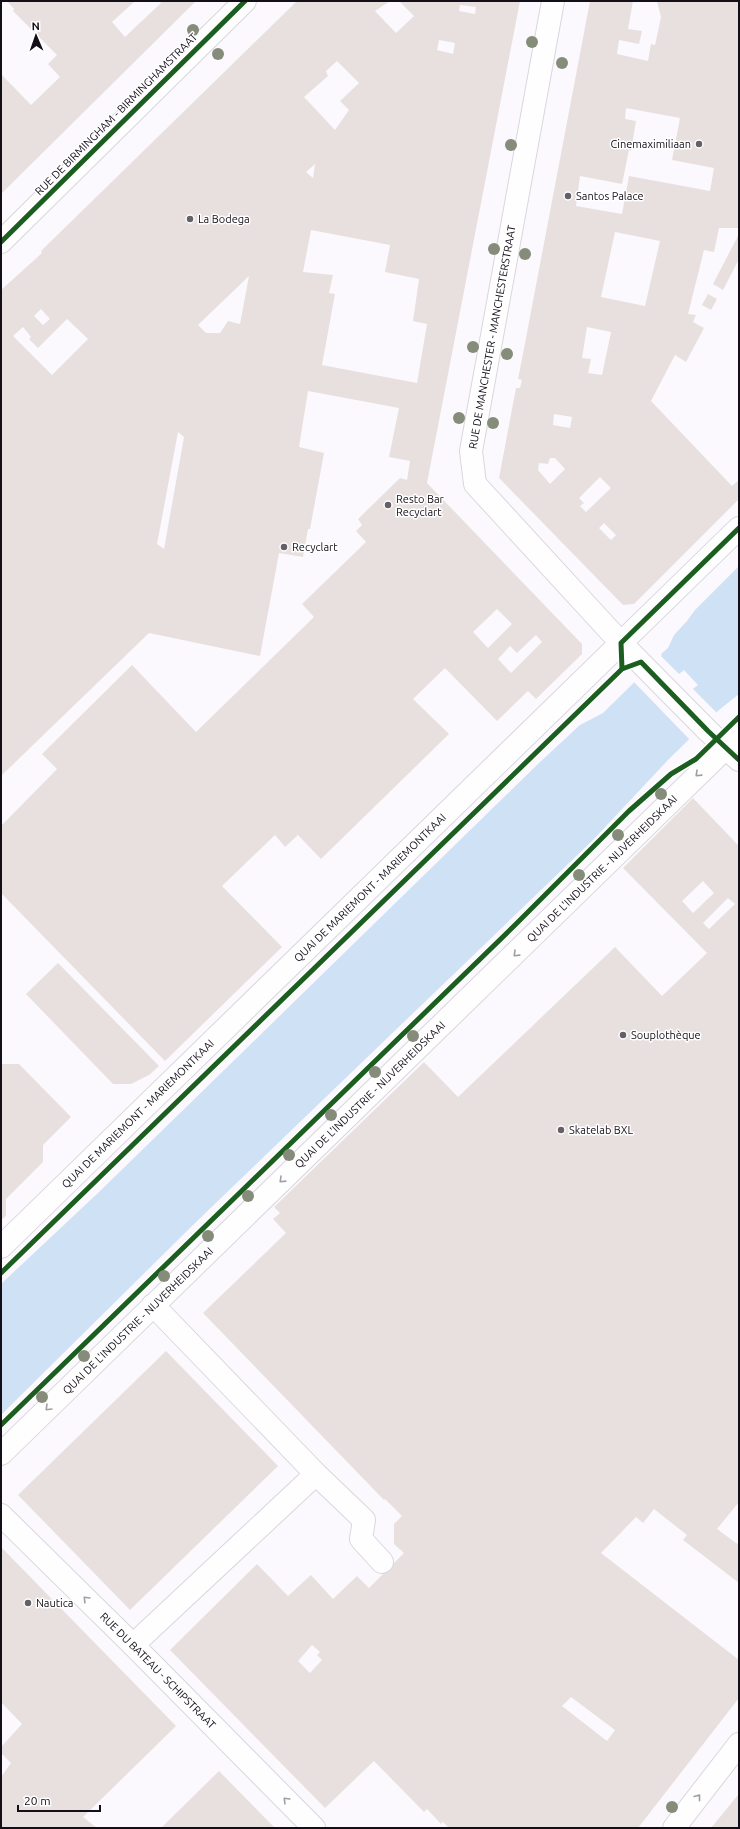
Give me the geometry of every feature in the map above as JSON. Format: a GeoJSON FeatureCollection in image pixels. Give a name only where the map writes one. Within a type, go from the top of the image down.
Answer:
{"type":"FeatureCollection","features":[{"type":"Feature","properties":{"kind":"street","name":"RUE DE BIRMINGHAM - BIRMINGHAMSTRAAT"},"geometry":{"type":"LineString","coordinates":[[1,242],[245,1]]}},
{"type":"Feature","properties":{"kind":"street","name":"RUE DE MANCHESTER - MANCHESTERSTRAAT"},"geometry":{"type":"LineString","coordinates":[[553,1],[470,451],[475,484],[621,643],[708,731],[735,747]]}},
{"type":"Feature","properties":{"kind":"street","name":"QUAI DE MARIEMONT - MARIEMONTKAAI"},"geometry":{"type":"LineString","coordinates":[[1,1247],[739,528]]}},
{"type":"Feature","properties":{"kind":"street","name":"QUAI DE L'INDUSTRIE - NIJVERHEIDSKAAI"},"geometry":{"type":"LineString","coordinates":[[1,1454],[153,1305],[735,747]]}},
{"type":"Feature","properties":{"kind":"street"},"geometry":{"type":"LineString","coordinates":[[153,1305],[316,1474],[364,1520],[362,1539],[382,1562]]}},
{"type":"Feature","properties":{"kind":"street"},"geometry":{"type":"LineString","coordinates":[[133,1645],[316,1474]]}},
{"type":"Feature","properties":{"kind":"street","name":"RUE DU BATEAU - SCHIPSTRAAT"},"geometry":{"type":"LineString","coordinates":[[1,1515],[133,1645],[314,1828]]}},
{"type":"Feature","properties":{"kind":"street"},"geometry":{"type":"LineString","coordinates":[[674,1828],[737,1751]]}},
{"type":"Feature","properties":{"kind":"water"},"geometry":{"type":"Polygon","coordinates":[[[739,566],[739,694],[719,710],[668,760],[593,840],[193,1225],[1,1415],[1,1284],[99,1192],[539,763],[580,725],[603,713],[662,655],[661,654],[668,648],[674,635],[695,610],[739,566]]]}},
{"type":"Feature","properties":{"kind":"pier"},"geometry":{"type":"Polygon","coordinates":[[[659,654],[679,674],[684,670],[698,685],[693,689],[718,714],[691,741],[633,681],[659,654]]]}},
{"type":"Feature","properties":{"kind":"building"},"geometry":{"type":"Polygon","coordinates":[[[7,1],[135,1],[112,22],[125,37],[161,3],[159,1],[196,1],[1,194],[1,74],[31,105],[60,77],[48,64],[57,55],[13,11],[14,9],[7,1]]]}},
{"type":"Feature","properties":{"kind":"building"},"geometry":{"type":"Polygon","coordinates":[[[297,1],[390,1],[375,11],[396,33],[414,16],[399,1],[520,1],[427,483],[582,644],[582,654],[536,699],[528,691],[497,721],[445,668],[413,699],[449,734],[321,859],[298,835],[285,847],[275,835],[222,886],[282,947],[165,1061],[1,893],[1,826],[57,769],[42,754],[132,665],[196,732],[314,617],[302,604],[366,542],[356,531],[362,525],[358,519],[400,478],[407,480],[410,461],[389,457],[399,408],[308,391],[299,447],[324,453],[310,529],[308,529],[303,557],[279,553],[260,656],[149,633],[1,776],[1,290],[42,253],[41,251],[297,1]],[[460,5],[459,11],[475,14],[476,7],[460,5]],[[439,40],[437,50],[453,54],[455,43],[439,40]],[[337,61],[326,71],[328,76],[304,97],[335,130],[349,110],[340,101],[359,83],[337,61]],[[315,164],[306,172],[313,178],[315,164]],[[311,230],[303,272],[333,275],[329,293],[335,294],[322,365],[417,383],[427,324],[413,321],[419,279],[385,272],[390,245],[311,230]],[[249,276],[198,325],[206,333],[220,333],[228,321],[240,324],[249,276]],[[41,309],[34,316],[43,325],[50,319],[41,309]],[[67,319],[38,348],[29,339],[31,337],[23,327],[13,336],[52,375],[88,339],[67,319]],[[178,432],[157,544],[164,549],[184,437],[178,432]],[[497,609],[473,632],[488,648],[512,624],[497,609]],[[536,635],[517,653],[510,646],[498,659],[511,673],[542,642],[536,635]]]}},
{"type":"Feature","properties":{"kind":"building"},"geometry":{"type":"Polygon","coordinates":[[[590,1],[633,1],[628,29],[642,31],[639,44],[619,40],[617,54],[648,61],[651,44],[655,45],[661,17],[657,1],[739,1],[739,228],[719,228],[714,252],[704,250],[688,314],[696,315],[693,322],[704,328],[686,362],[675,355],[651,401],[732,486],[739,480],[739,499],[634,604],[623,605],[499,478],[516,388],[520,388],[522,380],[518,379],[590,1]],[[626,108],[625,119],[636,121],[631,151],[629,150],[622,184],[580,176],[576,206],[622,214],[629,176],[710,191],[714,168],[672,160],[680,118],[626,108]],[[615,232],[601,297],[645,306],[660,241],[615,232]],[[587,327],[582,358],[591,359],[588,373],[602,375],[611,332],[587,327]],[[554,414],[553,425],[570,428],[572,417],[554,414]],[[550,458],[548,464],[539,463],[538,470],[550,484],[565,469],[555,458],[550,458]],[[600,477],[579,498],[584,503],[580,506],[586,512],[611,488],[600,477]],[[604,523],[599,528],[611,540],[616,535],[604,523]]]}},
{"type":"Feature","properties":{"kind":"building"},"geometry":{"type":"Polygon","coordinates":[[[739,234],[739,259],[723,290],[713,284],[739,234]]]}},
{"type":"Feature","properties":{"kind":"building"},"geometry":{"type":"Polygon","coordinates":[[[708,294],[717,299],[711,310],[702,305],[708,294]]]}},
{"type":"Feature","properties":{"kind":"building"},"geometry":{"type":"Polygon","coordinates":[[[693,798],[739,846],[739,1502],[717,1529],[739,1545],[739,1583],[683,1540],[687,1535],[654,1509],[643,1523],[636,1517],[601,1553],[739,1660],[739,1698],[638,1828],[449,1828],[443,1822],[441,1824],[427,1809],[424,1812],[374,1761],[325,1808],[170,1650],[257,1564],[288,1596],[311,1575],[333,1599],[357,1576],[369,1588],[404,1553],[394,1544],[394,1524],[402,1516],[385,1499],[384,1500],[203,1313],[286,1233],[273,1219],[280,1213],[274,1207],[424,1062],[458,1097],[615,947],[662,996],[707,953],[623,868],[693,798]],[[703,881],[682,901],[693,913],[714,893],[703,881]],[[728,898],[703,923],[709,929],[735,904],[728,898]],[[312,1645],[298,1661],[310,1673],[322,1660],[317,1655],[320,1652],[312,1645]],[[571,1697],[562,1706],[607,1741],[615,1730],[571,1697]]]}},
{"type":"Feature","properties":{"kind":"building"},"geometry":{"type":"Polygon","coordinates":[[[58,963],[159,1066],[149,1075],[131,1084],[113,1084],[26,994],[58,963]]]}},
{"type":"Feature","properties":{"kind":"building"},"geometry":{"type":"Polygon","coordinates":[[[1,1064],[19,1064],[71,1117],[43,1145],[43,1162],[6,1199],[6,1216],[1,1220],[1,1064]]]}},
{"type":"Feature","properties":{"kind":"building"},"geometry":{"type":"Polygon","coordinates":[[[166,1351],[278,1466],[130,1610],[18,1495],[166,1351]]]}},
{"type":"Feature","properties":{"kind":"building"},"geometry":{"type":"Polygon","coordinates":[[[1,1547],[176,1726],[83,1817],[97,1828],[1,1828],[1,1777],[11,1763],[1,1753],[1,1747],[22,1724],[1,1702],[1,1547]]]}},
{"type":"Feature","properties":{"kind":"building"},"geometry":{"type":"Polygon","coordinates":[[[219,1771],[275,1828],[161,1828],[219,1771]]]}},
{"type":"Feature","properties":{"kind":"building"},"geometry":{"type":"Polygon","coordinates":[[[738,1795],[739,1828],[711,1828],[738,1795]]]}},
{"type":"Feature","properties":{"kind":"cycle path"},"geometry":{"type":"LineString","coordinates":[[1,242],[245,1]]}},
{"type":"Feature","properties":{"kind":"cycle path"},"geometry":{"type":"LineString","coordinates":[[622,669],[621,643],[739,528]]}},
{"type":"Feature","properties":{"kind":"cycle path"},"geometry":{"type":"LineString","coordinates":[[1,1273],[622,669],[641,662],[708,731],[739,760]]}},
{"type":"Feature","properties":{"kind":"cycle path"},"geometry":{"type":"LineString","coordinates":[[1,1425],[514,926],[629,811],[671,774],[696,759],[739,717]]}},
{"type":"Feature","properties":{"kind":"place","name":"Cinemaximiliaan"},"geometry":{"type":"Point","coordinates":[699,144]}},
{"type":"Feature","properties":{"kind":"place","name":"Santos Palace"},"geometry":{"type":"Point","coordinates":[568,196]}},
{"type":"Feature","properties":{"kind":"place","name":"La Bodega"},"geometry":{"type":"Point","coordinates":[190,219]}},
{"type":"Feature","properties":{"kind":"place","name":"Resto Bar Recyclart"},"geometry":{"type":"Point","coordinates":[388,505]}},
{"type":"Feature","properties":{"kind":"place","name":"Recyclart"},"geometry":{"type":"Point","coordinates":[284,547]}},
{"type":"Feature","properties":{"kind":"place","name":"Souplothèque"},"geometry":{"type":"Point","coordinates":[623,1035]}},
{"type":"Feature","properties":{"kind":"place","name":"Skatelab BXL"},"geometry":{"type":"Point","coordinates":[561,1130]}},
{"type":"Feature","properties":{"kind":"place","name":"Nautica"},"geometry":{"type":"Point","coordinates":[28,1603]}}]}
